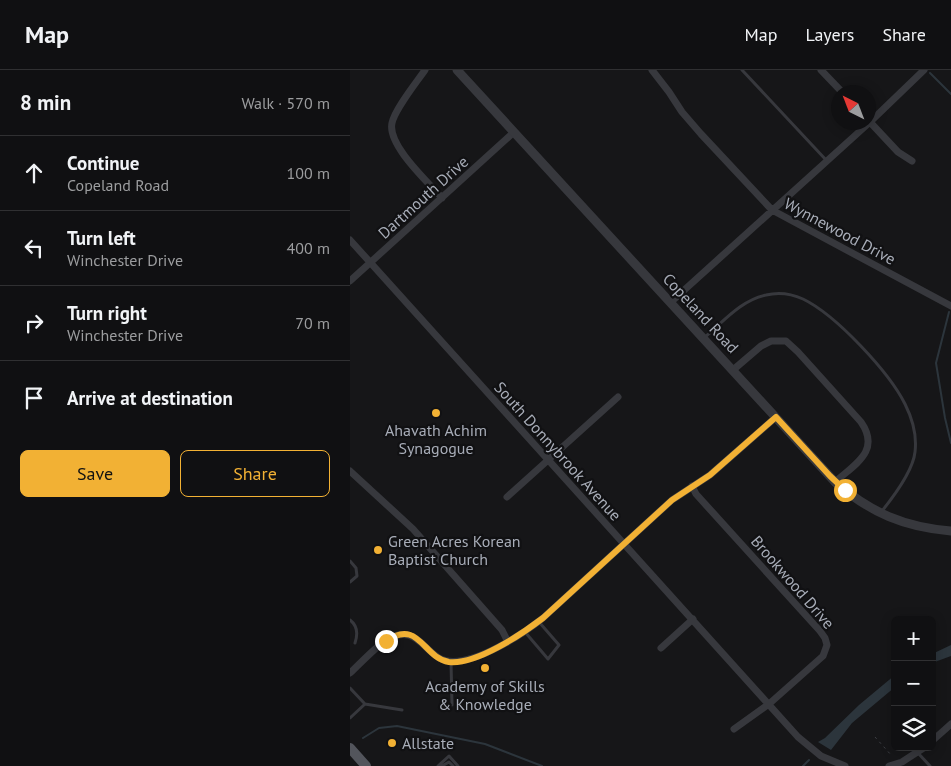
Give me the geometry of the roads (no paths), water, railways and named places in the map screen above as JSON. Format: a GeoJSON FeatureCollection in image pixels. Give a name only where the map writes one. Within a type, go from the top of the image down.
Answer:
{"type":"FeatureCollection","features":[{"type":"Feature","properties":{"kind":"main road"},"geometry":{"type":"LineString","coordinates":[[350,748],[366,766]]}},
{"type":"Feature","properties":{"kind":"street"},"geometry":{"type":"LineString","coordinates":[[424,70],[392,121],[392,130],[394,139],[401,151],[442,198]]}},
{"type":"Feature","properties":{"kind":"street","name":"Copeland Road"},"geometry":{"type":"LineString","coordinates":[[456,70],[836,482],[854,497],[880,513],[917,526],[951,531]]}},
{"type":"Feature","properties":{"kind":"street","name":"Wynnewood Drive"},"geometry":{"type":"LineString","coordinates":[[652,70],[682,112],[772,210],[951,306]]}},
{"type":"Feature","properties":{"kind":"street"},"geometry":{"type":"LineString","coordinates":[[821,70],[835,85]]}},
{"type":"Feature","properties":{"kind":"street"},"geometry":{"type":"LineString","coordinates":[[876,115],[924,70]]}},
{"type":"Feature","properties":{"kind":"street"},"geometry":{"type":"LineString","coordinates":[[876,128],[898,152],[912,161]]}},
{"type":"Feature","properties":{"kind":"street"},"geometry":{"type":"LineString","coordinates":[[671,302],[860,130]]}},
{"type":"Feature","properties":{"kind":"street","name":"Dartmouth Drive"},"geometry":{"type":"LineString","coordinates":[[350,281],[514,132]]}},
{"type":"Feature","properties":{"kind":"street","name":"South Donnybrook Avenue"},"geometry":{"type":"LineString","coordinates":[[350,240],[807,746],[830,764],[845,766]]}},
{"type":"Feature","properties":{"kind":"street"},"geometry":{"type":"LineString","coordinates":[[733,370],[761,346],[771,341],[786,342],[798,352],[861,422],[870,440],[866,452],[836,482]]}},
{"type":"Feature","properties":{"kind":"street"},"geometry":{"type":"LineString","coordinates":[[507,497],[618,397]]}},
{"type":"Feature","properties":{"kind":"street"},"geometry":{"type":"LineString","coordinates":[[350,673],[386,641],[399,635],[407,634],[415,637],[439,658],[451,662],[468,660],[508,642],[538,622],[672,500],[710,475],[776,417]]}},
{"type":"Feature","properties":{"kind":"street"},"geometry":{"type":"LineString","coordinates":[[350,471],[413,528],[502,630],[508,642]]}},
{"type":"Feature","properties":{"kind":"street","name":"Brookwood Drive"},"geometry":{"type":"LineString","coordinates":[[692,486],[696,494],[820,631],[825,638],[827,649],[823,656],[769,704],[734,729]]}},
{"type":"Feature","properties":{"kind":"street"},"geometry":{"type":"LineString","coordinates":[[661,648],[693,619]]}},
{"type":"Feature","properties":{"kind":"street"},"geometry":{"type":"LineString","coordinates":[[936,737],[951,724]]}},
{"type":"Feature","properties":{"kind":"street"},"geometry":{"type":"LineString","coordinates":[[889,766],[902,762],[920,751]]}},
{"type":"Feature","properties":{"kind":"lane"},"geometry":{"type":"LineString","coordinates":[[742,70],[827,161]]}},
{"type":"Feature","properties":{"kind":"lane"},"geometry":{"type":"LineString","coordinates":[[704,338],[730,314],[742,306],[765,295],[776,294],[801,298],[812,304],[861,347],[887,375],[905,404],[913,424],[915,452],[912,465],[900,487],[880,513]]}},
{"type":"Feature","properties":{"kind":"lane"},"geometry":{"type":"LineString","coordinates":[[350,561],[356,568],[357,576],[350,582]]}},
{"type":"Feature","properties":{"kind":"lane"},"geometry":{"type":"LineString","coordinates":[[350,620],[356,628],[358,635],[355,643]]}},
{"type":"Feature","properties":{"kind":"lane"},"geometry":{"type":"LineString","coordinates":[[524,632],[548,659],[559,645],[538,622]]}},
{"type":"Feature","properties":{"kind":"lane"},"geometry":{"type":"LineString","coordinates":[[451,662],[452,705]]}},
{"type":"Feature","properties":{"kind":"lane"},"geometry":{"type":"LineString","coordinates":[[350,688],[365,704],[402,710]]}},
{"type":"Feature","properties":{"kind":"lane"},"geometry":{"type":"LineString","coordinates":[[350,718],[365,704]]}},
{"type":"Feature","properties":{"kind":"lane"},"geometry":{"type":"LineString","coordinates":[[918,753],[930,766]]}},
{"type":"Feature","properties":{"kind":"lane"},"geometry":{"type":"LineString","coordinates":[[440,766],[449,756],[458,766]]}},
{"type":"Feature","properties":{"kind":"lane"},"geometry":{"type":"LineString","coordinates":[[440,766],[449,762],[453,766]]}},
{"type":"Feature","properties":{"kind":"waterway"},"geometry":{"type":"LineString","coordinates":[[930,73],[951,94]]}},
{"type":"Feature","properties":{"kind":"waterway"},"geometry":{"type":"LineString","coordinates":[[949,312],[936,363],[951,443]]}},
{"type":"Feature","properties":{"kind":"waterway"},"geometry":{"type":"LineString","coordinates":[[363,738],[379,728],[397,726],[485,744],[542,766]]}},
{"type":"Feature","properties":{"kind":"waterway"},"geometry":{"type":"LineString","coordinates":[[803,766],[809,760]]}},
{"type":"Feature","properties":{"kind":"place","name":"Ahavath Achim Synagogue"},"geometry":{"type":"Point","coordinates":[436,413]}},
{"type":"Feature","properties":{"kind":"place","name":"Green Acres Korean Baptist Church"},"geometry":{"type":"Point","coordinates":[378,550]}},
{"type":"Feature","properties":{"kind":"place","name":"Academy of Skills & Knowledge"},"geometry":{"type":"Point","coordinates":[485,668]}},
{"type":"Feature","properties":{"kind":"place","name":"Allstate"},"geometry":{"type":"Point","coordinates":[392,743]}}]}
